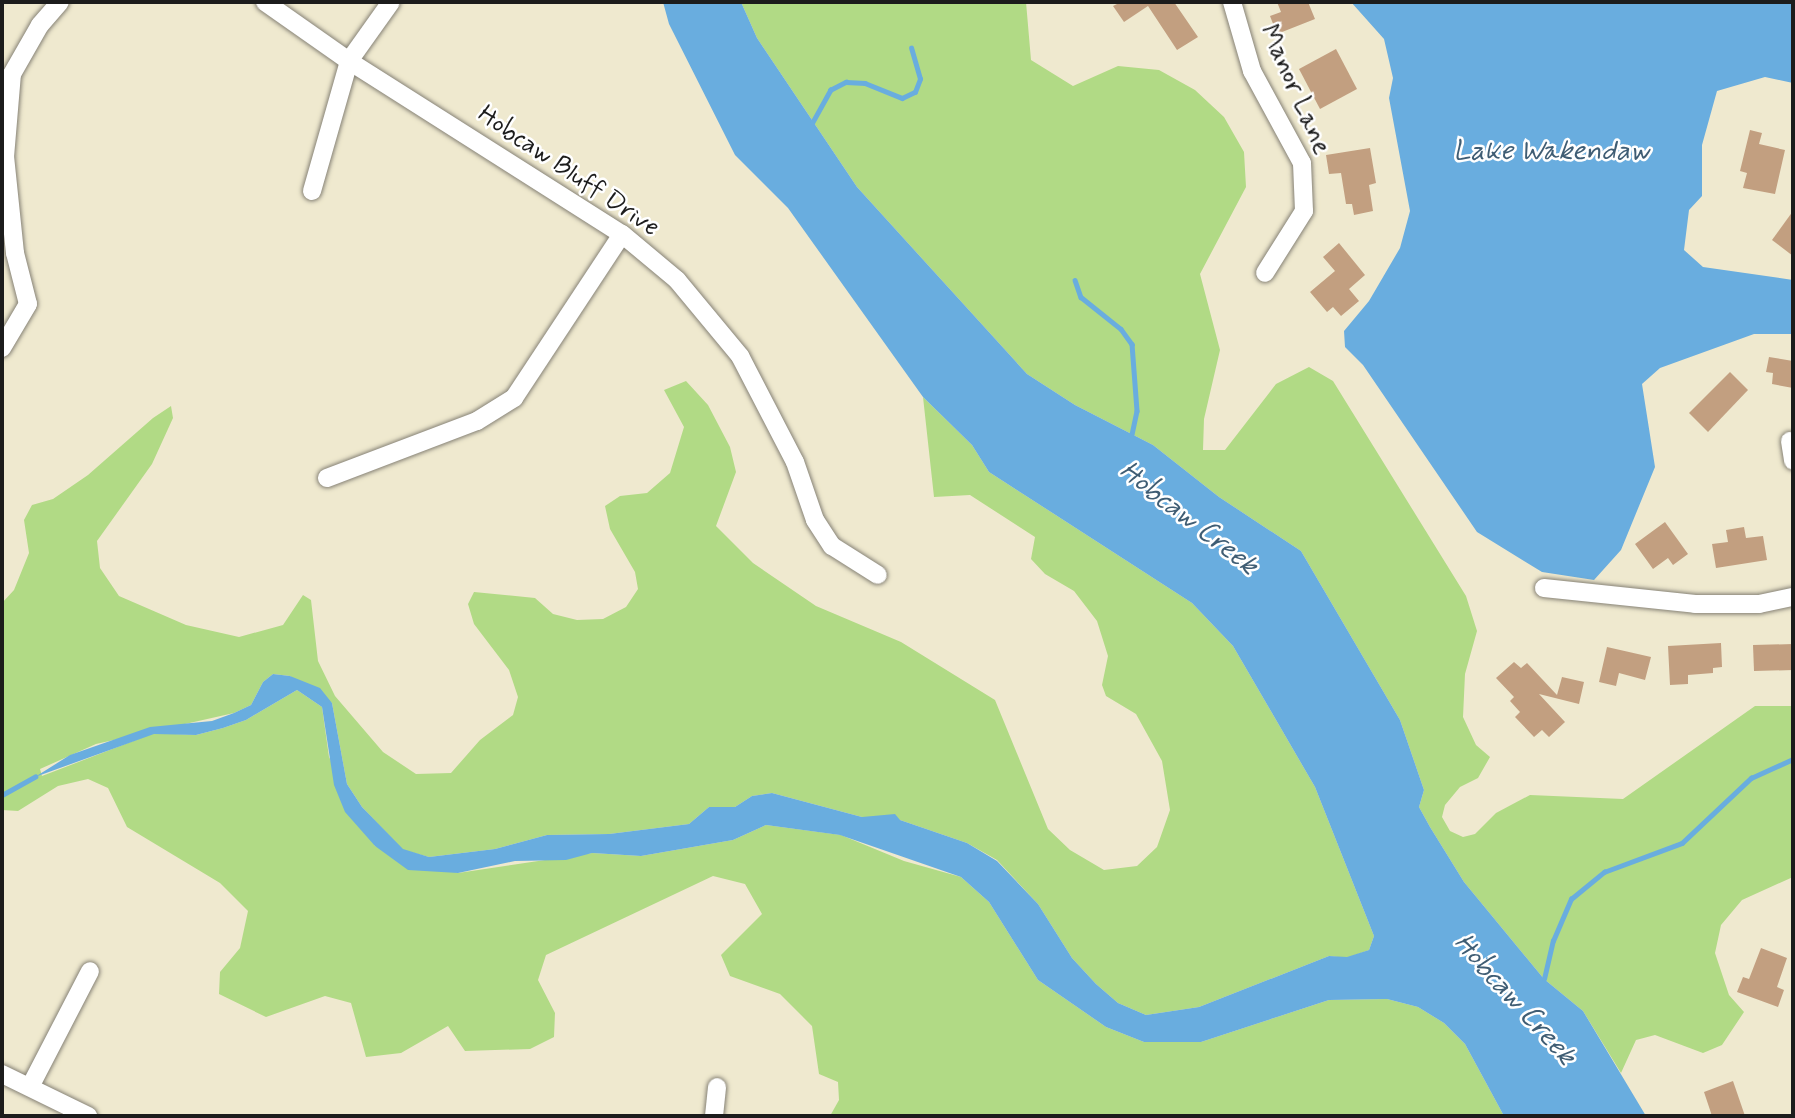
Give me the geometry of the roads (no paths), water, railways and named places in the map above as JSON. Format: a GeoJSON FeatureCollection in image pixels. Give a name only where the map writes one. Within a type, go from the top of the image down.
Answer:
{"type":"FeatureCollection","features":[{"type":"Feature","properties":{"kind":"street"},"geometry":{"type":"LineString","coordinates":[[2,348],[28,304],[15,253],[5,157],[12,74],[40,25],[60,2]]}},
{"type":"Feature","properties":{"kind":"street","name":"Hobcaw Bluff Drive"},"geometry":{"type":"LineString","coordinates":[[265,2],[349,61],[622,234],[677,279],[740,356],[795,462],[815,520],[832,546],[878,575]]}},
{"type":"Feature","properties":{"kind":"street"},"geometry":{"type":"LineString","coordinates":[[312,191],[349,61],[391,2]]}},
{"type":"Feature","properties":{"kind":"street","name":"Manor Lane"},"geometry":{"type":"LineString","coordinates":[[1232,2],[1252,71],[1302,163],[1304,211],[1265,273]]}},
{"type":"Feature","properties":{"kind":"street"},"geometry":{"type":"LineString","coordinates":[[327,478],[477,421],[514,398],[622,234]]}},
{"type":"Feature","properties":{"kind":"street"},"geometry":{"type":"LineString","coordinates":[[1790,441],[1793,461]]}},
{"type":"Feature","properties":{"kind":"street"},"geometry":{"type":"LineString","coordinates":[[1544,588],[1695,604],[1759,604],[1793,597]]}},
{"type":"Feature","properties":{"kind":"street"},"geometry":{"type":"LineString","coordinates":[[31,1085],[90,971]]}},
{"type":"Feature","properties":{"kind":"street"},"geometry":{"type":"LineString","coordinates":[[2,1074],[31,1085],[88,1116]]}},
{"type":"Feature","properties":{"kind":"street"},"geometry":{"type":"LineString","coordinates":[[714,1116],[716,1087]]}},
{"type":"Feature","properties":{"kind":"water","name":"Hobcaw Creek"},"geometry":{"type":"Polygon","coordinates":[[[663,2],[741,2],[757,38],[857,187],[1027,374],[1075,405],[1153,445],[1219,497],[1301,551],[1400,720],[1424,790],[1419,807],[1430,827],[1464,882],[1544,979],[1583,1011],[1646,1116],[1504,1116],[1465,1044],[1444,1023],[1418,1007],[1387,999],[1329,1000],[1201,1042],[1144,1042],[1106,1027],[1038,980],[989,902],[961,877],[840,835],[766,825],[733,840],[641,856],[592,853],[566,860],[515,861],[458,873],[408,870],[375,846],[345,812],[334,785],[322,707],[297,690],[246,720],[223,728],[196,735],[154,734],[35,777],[70,755],[150,727],[212,721],[234,713],[251,705],[263,682],[273,674],[290,676],[320,688],[332,703],[347,784],[362,807],[403,849],[429,857],[495,849],[547,835],[609,834],[689,824],[709,807],[735,807],[752,796],[772,793],[862,817],[895,814],[900,820],[967,843],[997,861],[1038,904],[1072,958],[1096,984],[1118,1003],[1146,1015],[1199,1007],[1329,956],[1347,957],[1369,950],[1374,936],[1315,787],[1233,646],[1192,603],[989,472],[972,445],[923,397],[788,208],[735,155],[669,24],[663,2]]]}},
{"type":"Feature","properties":{"kind":"water","name":"Lake Wakendaw"},"geometry":{"type":"Polygon","coordinates":[[[1351,2],[1793,2],[1793,83],[1765,77],[1717,91],[1702,145],[1702,196],[1689,210],[1684,250],[1703,267],[1793,280],[1793,334],[1754,334],[1660,368],[1642,384],[1655,467],[1621,550],[1594,580],[1542,572],[1477,532],[1363,365],[1345,347],[1344,331],[1369,301],[1400,248],[1410,211],[1389,98],[1393,78],[1384,39],[1351,2]]]}},
{"type":"Feature","properties":{"kind":"waterway"},"geometry":{"type":"LineString","coordinates":[[812,123],[830,90],[846,82],[865,83],[902,98],[915,92],[920,79],[911,48]]}},
{"type":"Feature","properties":{"kind":"waterway"},"geometry":{"type":"LineString","coordinates":[[1075,280],[1081,297],[1121,329],[1132,344],[1137,411],[1132,434]]}},
{"type":"Feature","properties":{"kind":"waterway"},"geometry":{"type":"LineString","coordinates":[[1544,979],[1553,941],[1571,899],[1604,872],[1682,843],[1751,778],[1793,759]]}},
{"type":"Feature","properties":{"kind":"waterway"},"geometry":{"type":"LineString","coordinates":[[2,795],[35,777]]}}]}
